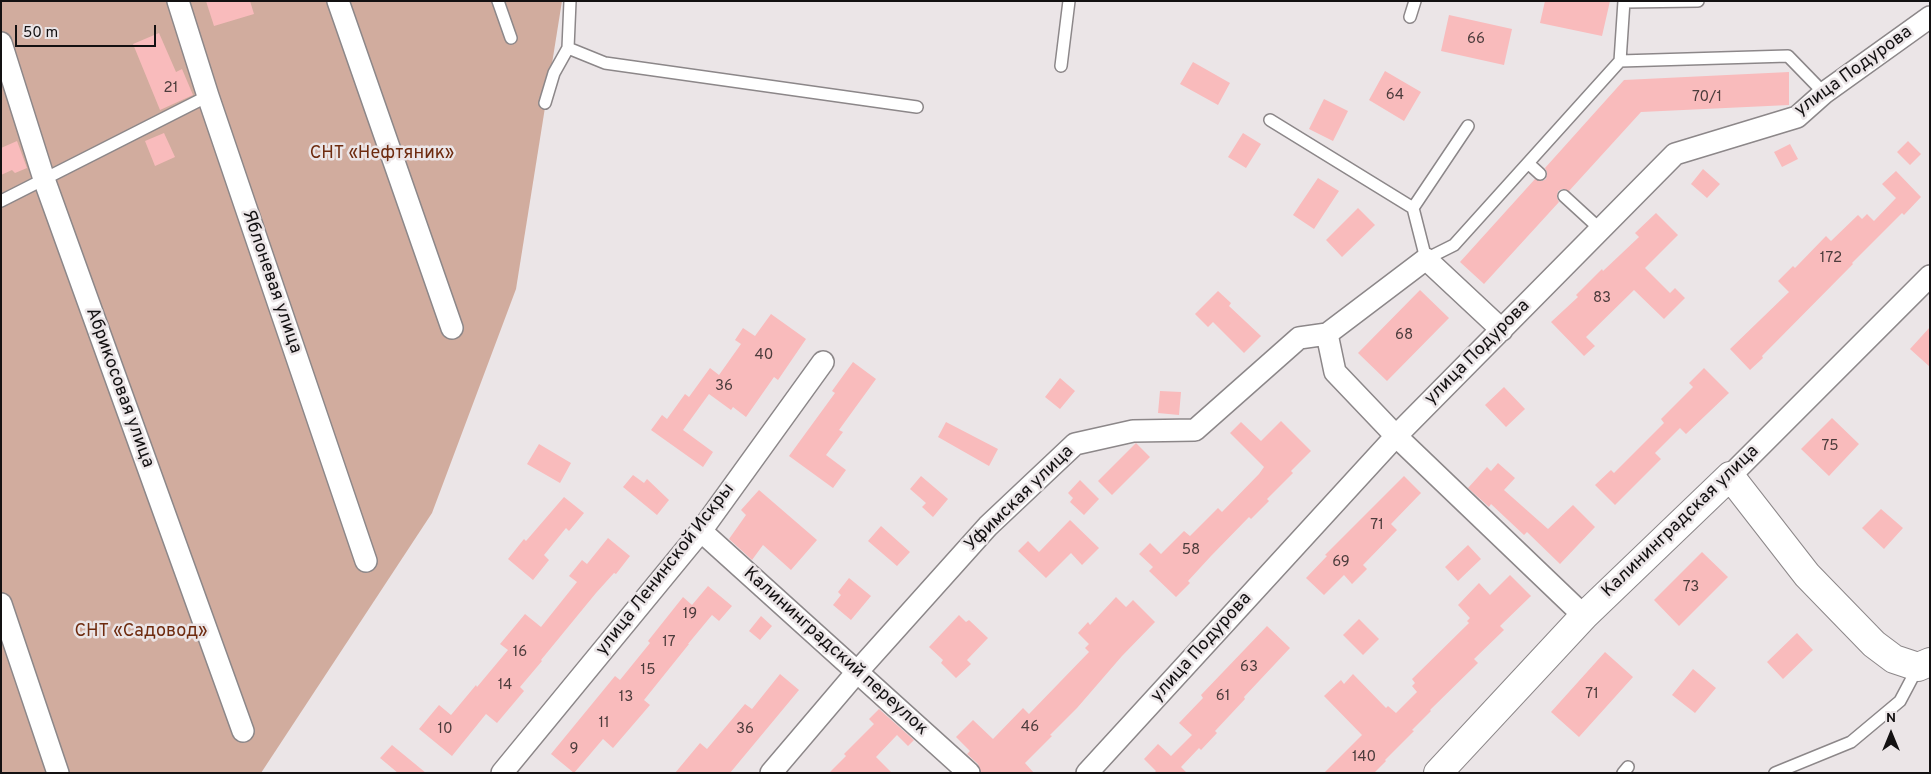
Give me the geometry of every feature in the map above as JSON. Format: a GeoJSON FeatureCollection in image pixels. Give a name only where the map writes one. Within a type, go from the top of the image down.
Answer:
{"type":"FeatureCollection","features":[{"type":"Feature","properties":{"kind":"street","name":"Яблоневая улица"},"geometry":{"type":"LineString","coordinates":[[178,1],[208,96],[366,561]]}},
{"type":"Feature","properties":{"kind":"street"},"geometry":{"type":"LineString","coordinates":[[338,1],[452,328]]}},
{"type":"Feature","properties":{"kind":"street","name":"улица Подурова"},"geometry":{"type":"LineString","coordinates":[[1087,773],[1396,436],[1675,154],[1797,118],[1824,93],[1930,17]]}},
{"type":"Feature","properties":{"kind":"street","name":"Абрикосовая улица"},"geometry":{"type":"LineString","coordinates":[[1,43],[44,179],[243,731]]}},
{"type":"Feature","properties":{"kind":"street"},"geometry":{"type":"LineString","coordinates":[[1426,259],[1502,330]]}},
{"type":"Feature","properties":{"kind":"street","name":"Уфимская улица"},"geometry":{"type":"LineString","coordinates":[[771,773],[857,672],[988,526],[1075,444],[1133,431],[1195,430],[1299,338],[1327,334],[1426,259]]}},
{"type":"Feature","properties":{"kind":"street","name":"Калининградская улица"},"geometry":{"type":"LineString","coordinates":[[1438,773],[1584,616],[1730,476],[1930,276]]}},
{"type":"Feature","properties":{"kind":"street"},"geometry":{"type":"LineString","coordinates":[[1327,334],[1336,372],[1396,436],[1584,616]]}},
{"type":"Feature","properties":{"kind":"street","name":"улица Ленинской Искры"},"geometry":{"type":"LineString","coordinates":[[502,773],[701,531],[823,362]]}},
{"type":"Feature","properties":{"kind":"street"},"geometry":{"type":"LineString","coordinates":[[1730,476],[1807,575],[1874,644],[1894,659],[1924,664]]}},
{"type":"Feature","properties":{"kind":"street","name":"Калининградский переулок"},"geometry":{"type":"LineString","coordinates":[[701,531],[968,773]]}},
{"type":"Feature","properties":{"kind":"street"},"geometry":{"type":"LineString","coordinates":[[1,604],[58,773]]}},
{"type":"Feature","properties":{"kind":"lane"},"geometry":{"type":"LineString","coordinates":[[498,1],[511,38]]}},
{"type":"Feature","properties":{"kind":"lane"},"geometry":{"type":"LineString","coordinates":[[544,103],[554,73],[568,48],[570,1]]}},
{"type":"Feature","properties":{"kind":"lane"},"geometry":{"type":"LineString","coordinates":[[1061,66],[1069,1]]}},
{"type":"Feature","properties":{"kind":"lane"},"geometry":{"type":"LineString","coordinates":[[1410,17],[1415,1]]}},
{"type":"Feature","properties":{"kind":"lane"},"geometry":{"type":"LineString","coordinates":[[1270,120],[1413,208],[1426,259],[1454,245],[1620,61],[1624,2],[1698,1]]}},
{"type":"Feature","properties":{"kind":"lane"},"geometry":{"type":"LineString","coordinates":[[568,48],[605,63],[917,107]]}},
{"type":"Feature","properties":{"kind":"lane"},"geometry":{"type":"LineString","coordinates":[[1620,61],[1788,56],[1824,93]]}},
{"type":"Feature","properties":{"kind":"lane"},"geometry":{"type":"LineString","coordinates":[[1,201],[208,96]]}},
{"type":"Feature","properties":{"kind":"lane"},"geometry":{"type":"LineString","coordinates":[[1413,208],[1468,126]]}},
{"type":"Feature","properties":{"kind":"lane"},"geometry":{"type":"LineString","coordinates":[[1528,163],[1540,174]]}},
{"type":"Feature","properties":{"kind":"lane"},"geometry":{"type":"LineString","coordinates":[[1564,196],[1600,229]]}},
{"type":"Feature","properties":{"kind":"lane"},"geometry":{"type":"LineString","coordinates":[[1775,773],[1851,742],[1900,700],[1924,664]]}},
{"type":"Feature","properties":{"kind":"green space"},"geometry":{"type":"Polygon","coordinates":[[[1,1],[562,1],[516,289],[432,513],[261,773],[1,773],[1,1]]]}},
{"type":"Feature","properties":{"kind":"building"},"geometry":{"type":"Polygon","coordinates":[[[206,1],[250,1],[254,14],[214,26],[206,1]]]}},
{"type":"Feature","properties":{"kind":"building"},"geometry":{"type":"Polygon","coordinates":[[[1545,1],[1610,1],[1602,36],[1540,23],[1545,1]]]}},
{"type":"Feature","properties":{"kind":"building"},"geometry":{"type":"Polygon","coordinates":[[[1449,15],[1512,29],[1504,65],[1441,51],[1449,15]]]}},
{"type":"Feature","properties":{"kind":"building"},"geometry":{"type":"Polygon","coordinates":[[[159,33],[176,72],[182,69],[193,95],[160,110],[133,44],[159,33]]]}},
{"type":"Feature","properties":{"kind":"building"},"geometry":{"type":"Polygon","coordinates":[[[1193,62],[1230,83],[1218,105],[1180,84],[1193,62]]]}},
{"type":"Feature","properties":{"kind":"building"},"geometry":{"type":"Polygon","coordinates":[[[1385,71],[1421,92],[1404,121],[1369,100],[1385,71]]]}},
{"type":"Feature","properties":{"kind":"building"},"geometry":{"type":"Polygon","coordinates":[[[1789,72],[1789,105],[1641,112],[1569,191],[1562,189],[1558,191],[1557,198],[1559,202],[1484,284],[1460,262],[1535,179],[1542,181],[1546,179],[1547,172],[1545,168],[1624,80],[1789,72]]]}},
{"type":"Feature","properties":{"kind":"building"},"geometry":{"type":"Polygon","coordinates":[[[1324,99],[1348,111],[1333,141],[1309,129],[1324,99]]]}},
{"type":"Feature","properties":{"kind":"building"},"geometry":{"type":"Polygon","coordinates":[[[164,133],[175,157],[155,166],[145,141],[164,133]]]}},
{"type":"Feature","properties":{"kind":"building"},"geometry":{"type":"Polygon","coordinates":[[[1243,133],[1261,144],[1246,168],[1228,157],[1243,133]]]}},
{"type":"Feature","properties":{"kind":"building"},"geometry":{"type":"Polygon","coordinates":[[[17,141],[27,168],[15,173],[12,170],[1,175],[1,148],[17,141]]]}},
{"type":"Feature","properties":{"kind":"building"},"geometry":{"type":"Polygon","coordinates":[[[1908,141],[1921,154],[1910,165],[1897,152],[1908,141]]]}},
{"type":"Feature","properties":{"kind":"building"},"geometry":{"type":"Polygon","coordinates":[[[1790,144],[1798,159],[1782,167],[1774,152],[1790,144]]]}},
{"type":"Feature","properties":{"kind":"building"},"geometry":{"type":"Polygon","coordinates":[[[1703,169],[1720,184],[1707,198],[1691,184],[1703,169]]]}},
{"type":"Feature","properties":{"kind":"building"},"geometry":{"type":"Polygon","coordinates":[[[1896,171],[1921,197],[1904,215],[1902,213],[1852,263],[1750,370],[1730,349],[1789,292],[1778,281],[1793,266],[1795,268],[1826,236],[1831,241],[1858,215],[1862,219],[1867,214],[1874,221],[1896,198],[1882,184],[1896,171]]]}},
{"type":"Feature","properties":{"kind":"building"},"geometry":{"type":"Polygon","coordinates":[[[1318,178],[1339,191],[1314,229],[1293,215],[1318,178]]]}},
{"type":"Feature","properties":{"kind":"building"},"geometry":{"type":"Polygon","coordinates":[[[1358,208],[1375,225],[1342,257],[1326,240],[1358,208]]]}},
{"type":"Feature","properties":{"kind":"building"},"geometry":{"type":"Polygon","coordinates":[[[1656,213],[1678,235],[1645,268],[1670,293],[1675,288],[1685,298],[1664,319],[1634,290],[1586,337],[1595,346],[1584,356],[1551,322],[1578,297],[1576,295],[1602,269],[1603,271],[1639,237],[1635,233],[1656,213]]]}},
{"type":"Feature","properties":{"kind":"building"},"geometry":{"type":"Polygon","coordinates":[[[1420,290],[1449,318],[1387,381],[1358,353],[1420,290]]]}},
{"type":"Feature","properties":{"kind":"building"},"geometry":{"type":"Polygon","coordinates":[[[1218,291],[1231,303],[1229,306],[1261,336],[1244,353],[1213,322],[1208,327],[1195,314],[1218,291]]]}},
{"type":"Feature","properties":{"kind":"building"},"geometry":{"type":"Polygon","coordinates":[[[771,314],[806,339],[778,380],[774,377],[746,417],[733,407],[731,410],[709,394],[683,430],[713,452],[703,467],[651,430],[662,415],[667,419],[685,394],[689,397],[710,368],[719,375],[741,344],[735,340],[743,328],[755,336],[771,314]]]}},
{"type":"Feature","properties":{"kind":"building"},"geometry":{"type":"Polygon","coordinates":[[[1930,327],[1930,367],[1910,349],[1930,327]]]}},
{"type":"Feature","properties":{"kind":"building"},"geometry":{"type":"Polygon","coordinates":[[[853,362],[876,379],[839,430],[843,432],[826,455],[846,470],[833,488],[789,456],[835,393],[832,391],[853,362]]]}},
{"type":"Feature","properties":{"kind":"building"},"geometry":{"type":"Polygon","coordinates":[[[1704,368],[1729,393],[1686,434],[1680,428],[1655,453],[1661,459],[1615,505],[1595,485],[1611,470],[1614,473],[1664,423],[1661,419],[1693,387],[1689,383],[1704,368]]]}},
{"type":"Feature","properties":{"kind":"building"},"geometry":{"type":"Polygon","coordinates":[[[1060,378],[1075,391],[1060,409],[1045,397],[1060,378]]]}},
{"type":"Feature","properties":{"kind":"building"},"geometry":{"type":"Polygon","coordinates":[[[1504,387],[1525,409],[1506,427],[1485,405],[1504,387]]]}},
{"type":"Feature","properties":{"kind":"building"},"geometry":{"type":"Polygon","coordinates":[[[1160,391],[1181,392],[1179,415],[1158,413],[1160,391]]]}},
{"type":"Feature","properties":{"kind":"building"},"geometry":{"type":"Polygon","coordinates":[[[1832,418],[1859,444],[1829,476],[1801,449],[1832,418]]]}},
{"type":"Feature","properties":{"kind":"building"},"geometry":{"type":"Polygon","coordinates":[[[1281,421],[1311,451],[1291,471],[1293,473],[1267,499],[1269,501],[1251,519],[1249,517],[1211,556],[1188,581],[1190,583],[1176,597],[1149,571],[1153,567],[1139,554],[1150,543],[1161,554],[1184,531],[1190,536],[1218,508],[1222,512],[1259,474],[1264,467],[1230,433],[1241,422],[1261,441],[1281,421]]]}},
{"type":"Feature","properties":{"kind":"building"},"geometry":{"type":"Polygon","coordinates":[[[946,422],[998,449],[989,466],[938,437],[946,422]]]}},
{"type":"Feature","properties":{"kind":"building"},"geometry":{"type":"Polygon","coordinates":[[[1136,443],[1150,457],[1112,495],[1098,481],[1136,443]]]}},
{"type":"Feature","properties":{"kind":"building"},"geometry":{"type":"Polygon","coordinates":[[[539,444],[571,463],[560,483],[527,464],[539,444]]]}},
{"type":"Feature","properties":{"kind":"building"},"geometry":{"type":"Polygon","coordinates":[[[1498,463],[1515,478],[1504,490],[1548,529],[1573,505],[1595,527],[1560,564],[1527,532],[1524,535],[1491,504],[1489,507],[1468,488],[1487,467],[1491,471],[1498,463]]]}},
{"type":"Feature","properties":{"kind":"building"},"geometry":{"type":"Polygon","coordinates":[[[633,475],[644,483],[647,479],[669,500],[657,515],[623,487],[633,475]]]}},
{"type":"Feature","properties":{"kind":"building"},"geometry":{"type":"Polygon","coordinates":[[[921,476],[948,499],[933,517],[922,507],[926,503],[910,489],[921,476]]]}},
{"type":"Feature","properties":{"kind":"building"},"geometry":{"type":"Polygon","coordinates":[[[1404,476],[1421,493],[1391,524],[1397,530],[1363,565],[1367,569],[1352,584],[1344,575],[1324,595],[1306,578],[1327,556],[1325,555],[1404,476]]]}},
{"type":"Feature","properties":{"kind":"building"},"geometry":{"type":"Polygon","coordinates":[[[1080,480],[1099,499],[1084,515],[1070,502],[1073,498],[1068,493],[1080,480]]]}},
{"type":"Feature","properties":{"kind":"building"},"geometry":{"type":"Polygon","coordinates":[[[759,490],[817,540],[791,570],[763,545],[752,560],[729,539],[746,515],[741,510],[759,490]]]}},
{"type":"Feature","properties":{"kind":"building"},"geometry":{"type":"Polygon","coordinates":[[[564,497],[584,513],[569,531],[566,528],[544,555],[549,560],[533,580],[508,559],[524,539],[526,541],[564,497]]]}},
{"type":"Feature","properties":{"kind":"building"},"geometry":{"type":"Polygon","coordinates":[[[1881,509],[1903,528],[1884,549],[1862,528],[1881,509]]]}},
{"type":"Feature","properties":{"kind":"building"},"geometry":{"type":"Polygon","coordinates":[[[1070,520],[1099,548],[1082,565],[1071,553],[1046,578],[1018,551],[1028,541],[1039,552],[1070,520]]]}},
{"type":"Feature","properties":{"kind":"building"},"geometry":{"type":"Polygon","coordinates":[[[881,526],[910,552],[897,566],[868,541],[881,526]]]}},
{"type":"Feature","properties":{"kind":"building"},"geometry":{"type":"Polygon","coordinates":[[[608,538],[630,556],[616,574],[614,573],[596,593],[541,660],[520,687],[524,691],[497,723],[486,714],[452,756],[419,729],[439,705],[451,715],[476,685],[477,687],[508,650],[500,644],[525,614],[541,627],[577,582],[569,576],[582,560],[587,564],[608,538]]]}},
{"type":"Feature","properties":{"kind":"building"},"geometry":{"type":"Polygon","coordinates":[[[1468,545],[1481,559],[1458,581],[1445,567],[1468,545]]]}},
{"type":"Feature","properties":{"kind":"building"},"geometry":{"type":"Polygon","coordinates":[[[1702,552],[1728,577],[1679,626],[1654,600],[1702,552]]]}},
{"type":"Feature","properties":{"kind":"building"},"geometry":{"type":"Polygon","coordinates":[[[1510,575],[1531,596],[1500,626],[1504,630],[1474,659],[1478,663],[1430,710],[1412,730],[1414,731],[1386,761],[1374,773],[1324,773],[1362,735],[1324,696],[1341,680],[1344,684],[1353,674],[1386,708],[1388,706],[1396,713],[1417,692],[1412,686],[1415,683],[1412,679],[1469,623],[1467,621],[1470,618],[1458,605],[1479,583],[1490,595],[1510,575]]]}},
{"type":"Feature","properties":{"kind":"building"},"geometry":{"type":"Polygon","coordinates":[[[849,578],[871,596],[851,620],[833,605],[841,595],[838,592],[849,578]]]}},
{"type":"Feature","properties":{"kind":"building"},"geometry":{"type":"Polygon","coordinates":[[[708,586],[732,606],[719,621],[712,615],[644,700],[650,705],[613,748],[603,739],[574,773],[551,754],[615,676],[620,680],[650,643],[648,641],[683,597],[692,605],[708,586]]]}},
{"type":"Feature","properties":{"kind":"building"},"geometry":{"type":"Polygon","coordinates":[[[1116,597],[1126,607],[1133,600],[1155,622],[1050,735],[1052,736],[1025,763],[1034,773],[981,773],[978,764],[967,754],[970,751],[956,737],[973,720],[993,739],[1023,708],[1029,714],[1089,652],[1085,648],[1089,644],[1078,633],[1088,622],[1090,625],[1116,597]]]}},
{"type":"Feature","properties":{"kind":"building"},"geometry":{"type":"Polygon","coordinates":[[[959,615],[966,622],[969,620],[988,638],[967,660],[971,664],[956,678],[941,663],[943,660],[929,647],[959,615]]]}},
{"type":"Feature","properties":{"kind":"building"},"geometry":{"type":"Polygon","coordinates":[[[761,616],[772,626],[760,640],[749,631],[761,616]]]}},
{"type":"Feature","properties":{"kind":"building"},"geometry":{"type":"Polygon","coordinates":[[[1359,619],[1379,639],[1363,655],[1343,635],[1359,619]]]}},
{"type":"Feature","properties":{"kind":"building"},"geometry":{"type":"Polygon","coordinates":[[[1267,626],[1290,648],[1244,697],[1245,699],[1215,731],[1217,733],[1181,767],[1187,773],[1154,773],[1156,771],[1144,759],[1158,744],[1171,756],[1192,735],[1179,723],[1203,698],[1201,695],[1267,626]]]}},
{"type":"Feature","properties":{"kind":"building"},"geometry":{"type":"Polygon","coordinates":[[[1797,633],[1813,650],[1783,679],[1767,662],[1797,633]]]}},
{"type":"Feature","properties":{"kind":"building"},"geometry":{"type":"Polygon","coordinates":[[[1605,652],[1633,677],[1579,737],[1551,712],[1605,652]]]}},
{"type":"Feature","properties":{"kind":"building"},"geometry":{"type":"Polygon","coordinates":[[[1693,669],[1716,688],[1695,713],[1672,695],[1693,669]]]}},
{"type":"Feature","properties":{"kind":"building"},"geometry":{"type":"Polygon","coordinates":[[[780,674],[799,690],[730,773],[675,773],[700,743],[707,749],[745,704],[752,709],[780,674]]]}},
{"type":"Feature","properties":{"kind":"building"},"geometry":{"type":"Polygon","coordinates":[[[879,709],[914,740],[908,746],[897,735],[876,757],[892,773],[829,773],[846,756],[844,754],[874,724],[869,719],[879,709]]]}},
{"type":"Feature","properties":{"kind":"building"},"geometry":{"type":"Polygon","coordinates":[[[392,745],[426,773],[398,773],[380,758],[392,745]]]}},
{"type":"Feature","properties":{"kind":"park label","name":"СНТ «Нефтяник»"},"geometry":{"type":"Point","coordinates":[382,154]}},
{"type":"Feature","properties":{"kind":"park label","name":"СНТ «Садовод»"},"geometry":{"type":"Point","coordinates":[141,632]}}]}
